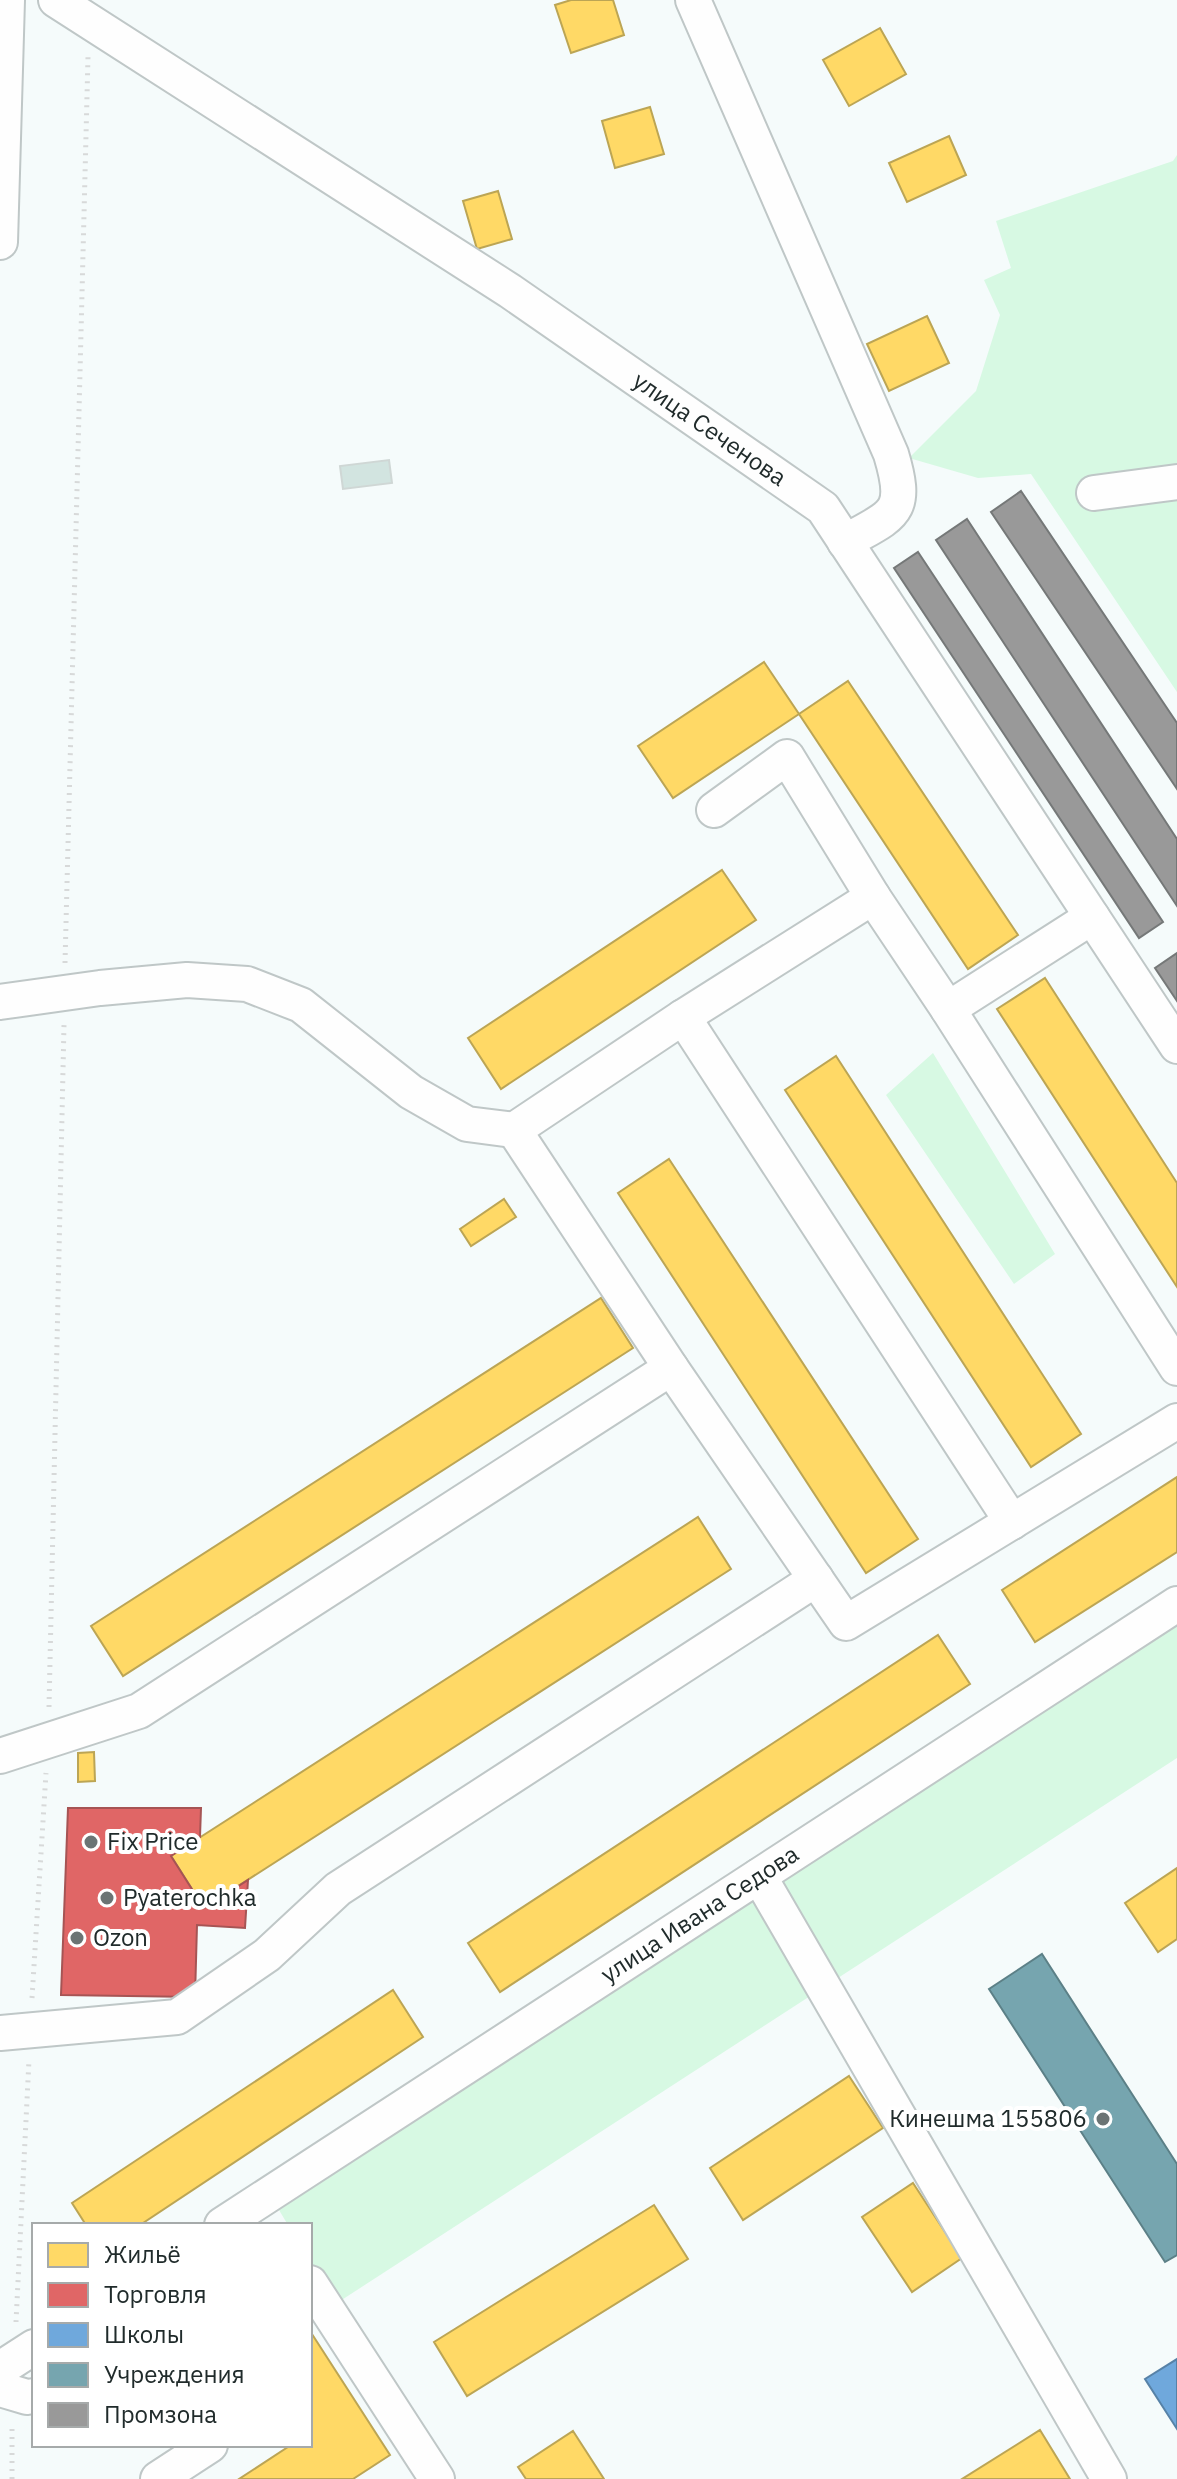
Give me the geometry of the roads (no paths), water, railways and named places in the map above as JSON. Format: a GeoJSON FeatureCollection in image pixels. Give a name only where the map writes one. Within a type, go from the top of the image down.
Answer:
{"type":"FeatureCollection","features":[{"type":"Feature","properties":{"kind":"street","name":"улица Сеченова"},"geometry":{"type":"LineString","coordinates":[[56,0],[523,300],[823,508],[1177,1046]]}},
{"type":"Feature","properties":{"kind":"street"},"geometry":{"type":"LineString","coordinates":[[693,0],[891,454],[898,477],[900,495],[890,516],[845,542]]}},
{"type":"Feature","properties":{"kind":"street"},"geometry":{"type":"LineString","coordinates":[[0,242],[5,11]]}},
{"type":"Feature","properties":{"kind":"street"},"geometry":{"type":"LineString","coordinates":[[1094,493],[1177,482]]}},
{"type":"Feature","properties":{"kind":"street"},"geometry":{"type":"LineString","coordinates":[[714,810],[787,757],[873,897],[1177,1368]]}},
{"type":"Feature","properties":{"kind":"street"},"geometry":{"type":"LineString","coordinates":[[0,1002],[187,980],[247,984],[301,1005],[411,1092],[467,1124],[514,1130],[683,1017],[873,897]]}},
{"type":"Feature","properties":{"kind":"street"},"geometry":{"type":"LineString","coordinates":[[948,1009],[1092,917]]}},
{"type":"Feature","properties":{"kind":"street"},"geometry":{"type":"LineString","coordinates":[[683,1017],[1012,1522]]}},
{"type":"Feature","properties":{"kind":"street"},"geometry":{"type":"LineString","coordinates":[[514,1130],[671,1368],[846,1623],[1177,1421]]}},
{"type":"Feature","properties":{"kind":"street"},"geometry":{"type":"LineString","coordinates":[[0,1756],[139,1711],[671,1368]]}},
{"type":"Feature","properties":{"kind":"street"},"geometry":{"type":"LineString","coordinates":[[15,2032],[177,2017],[267,1955],[338,1889],[816,1579]]}},
{"type":"Feature","properties":{"kind":"street","name":"улица Ивана Седова"},"geometry":{"type":"LineString","coordinates":[[225,2223],[1177,1604]]}},
{"type":"Feature","properties":{"kind":"street"},"geometry":{"type":"LineString","coordinates":[[759,1876],[1109,2479]]}},
{"type":"Feature","properties":{"kind":"street"},"geometry":{"type":"LineString","coordinates":[[312,2286],[437,2479]]}},
{"type":"Feature","properties":{"kind":"street"},"geometry":{"type":"LineString","coordinates":[[158,2479],[207,2447]]}},
{"type":"Feature","properties":{"kind":"place","name":"Fix Price"},"geometry":{"type":"Point","coordinates":[91,1842]}},
{"type":"Feature","properties":{"kind":"place","name":"Pyaterochka"},"geometry":{"type":"Point","coordinates":[107,1898]}},
{"type":"Feature","properties":{"kind":"place","name":"Ozon"},"geometry":{"type":"Point","coordinates":[77,1938]}},
{"type":"Feature","properties":{"kind":"place","name":"Кинешма 155806"},"geometry":{"type":"Point","coordinates":[1103,2119]}}]}
